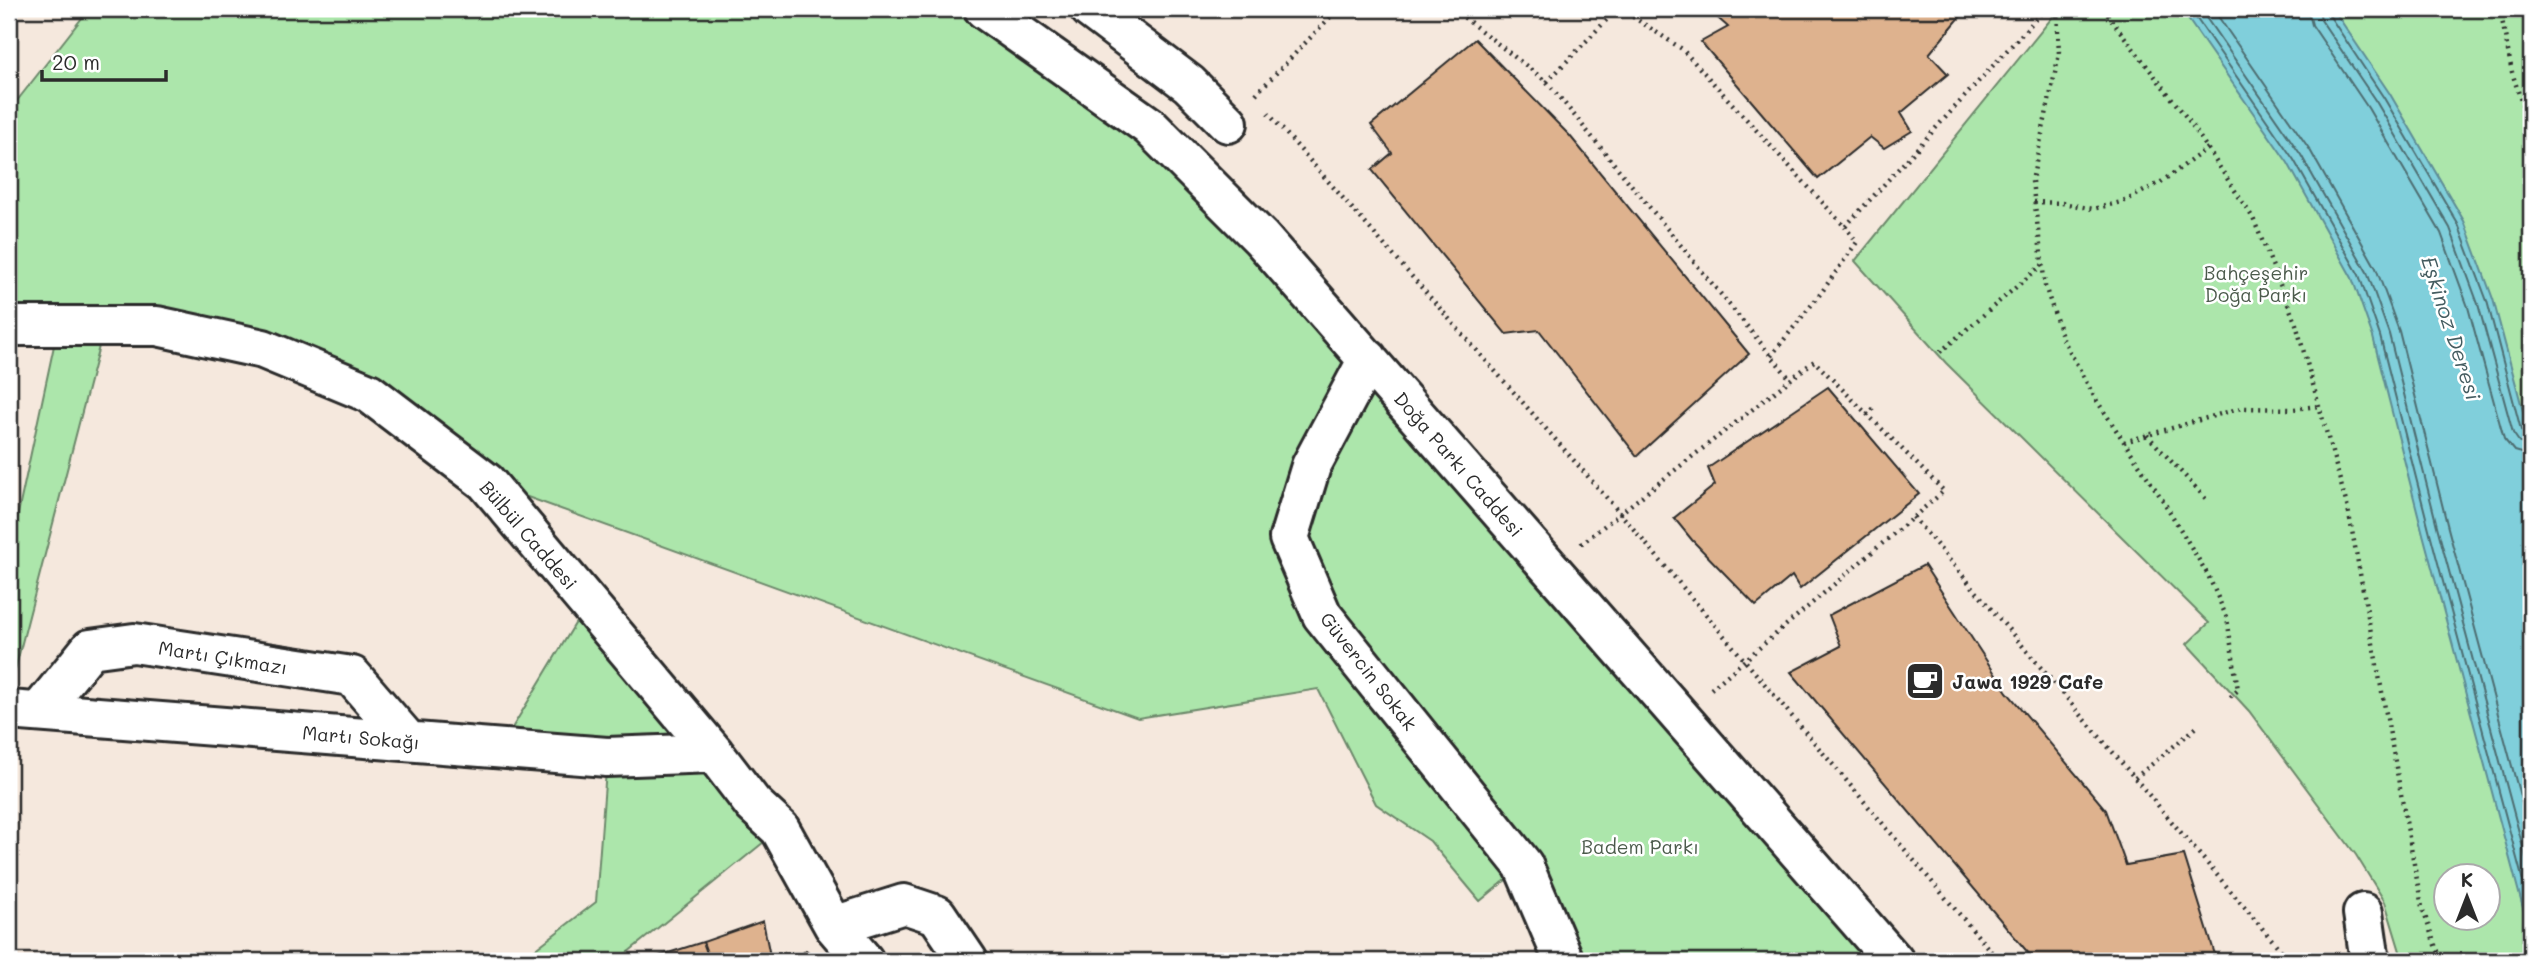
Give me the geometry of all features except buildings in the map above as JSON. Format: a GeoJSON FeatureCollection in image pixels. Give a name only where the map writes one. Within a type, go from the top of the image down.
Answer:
{"type":"FeatureCollection","features":[{"type":"Feature","properties":{"kind":"street","name":"Doğa Parkı Caddesi"},"geometry":{"type":"LineString","coordinates":[[984,9],[1149,126],[1261,238],[1894,961]]}},
{"type":"Feature","properties":{"kind":"street"},"geometry":{"type":"LineString","coordinates":[[1090,9],[1189,84],[1241,110]]}},
{"type":"Feature","properties":{"kind":"street","name":"Bülbül Caddesi"},"geometry":{"type":"LineString","coordinates":[[9,326],[157,326],[263,349],[369,393],[486,482],[714,753],[753,804],[780,829],[834,926],[864,961]]}},
{"type":"Feature","properties":{"kind":"street","name":"Güvercin Sokak"},"geometry":{"type":"LineString","coordinates":[[1368,359],[1311,466],[1289,538],[1322,615],[1523,865],[1564,961]]}},
{"type":"Feature","properties":{"kind":"street","name":"Martı Çıkmazı"},"geometry":{"type":"LineString","coordinates":[[24,711],[90,649],[134,643],[352,677],[408,741]]}},
{"type":"Feature","properties":{"kind":"street","name":"Martı Sokağı"},"geometry":{"type":"LineString","coordinates":[[24,711],[607,757],[714,753]]}},
{"type":"Feature","properties":{"kind":"street"},"geometry":{"type":"LineString","coordinates":[[834,926],[904,904],[937,915],[968,961]]}},
{"type":"Feature","properties":{"kind":"street"},"geometry":{"type":"LineString","coordinates":[[2363,913],[2370,961]]}},
{"type":"Feature","properties":{"kind":"path"},"geometry":{"type":"LineString","coordinates":[[1338,9],[1241,110],[1620,513],[1999,961]]}},
{"type":"Feature","properties":{"kind":"path"},"geometry":{"type":"LineString","coordinates":[[1453,9],[1547,82],[1791,380]]}},
{"type":"Feature","properties":{"kind":"path"},"geometry":{"type":"LineString","coordinates":[[1547,82],[1619,9],[1682,49],[1845,227],[1857,243],[1771,356]]}},
{"type":"Feature","properties":{"kind":"path"},"geometry":{"type":"LineString","coordinates":[[1845,227],[2045,9]]}},
{"type":"Feature","properties":{"kind":"path"},"geometry":{"type":"LineString","coordinates":[[2057,9],[2059,54],[2032,181],[2045,286],[2063,339],[2095,398],[2208,575],[2227,618],[2238,690],[2227,700]]}},
{"type":"Feature","properties":{"kind":"path"},"geometry":{"type":"LineString","coordinates":[[2103,9],[2208,148],[2253,218],[2296,324],[2348,509],[2422,906],[2436,948],[2445,961]]}},
{"type":"Feature","properties":{"kind":"path"},"geometry":{"type":"LineString","coordinates":[[2500,9],[2512,72],[2531,133]]}},
{"type":"Feature","properties":{"kind":"path"},"geometry":{"type":"LineString","coordinates":[[2034,202],[2062,203],[2093,209],[2125,201],[2161,182],[2208,148]]}},
{"type":"Feature","properties":{"kind":"path"},"geometry":{"type":"LineString","coordinates":[[1940,352],[2042,264]]}},
{"type":"Feature","properties":{"kind":"path"},"geometry":{"type":"LineString","coordinates":[[1550,568],[1814,361],[1944,491],[1679,716]]}},
{"type":"Feature","properties":{"kind":"path"},"geometry":{"type":"LineString","coordinates":[[2124,442],[2241,408],[2293,409],[2320,406]]}},
{"type":"Feature","properties":{"kind":"path"},"geometry":{"type":"LineString","coordinates":[[1867,415],[1874,408]]}},
{"type":"Feature","properties":{"kind":"path"},"geometry":{"type":"LineString","coordinates":[[2147,435],[2208,501]]}},
{"type":"Feature","properties":{"kind":"path"},"geometry":{"type":"LineString","coordinates":[[1913,517],[2290,961]]}},
{"type":"Feature","properties":{"kind":"path"},"geometry":{"type":"LineString","coordinates":[[2135,778],[2197,727]]}},
{"type":"Feature","properties":{"kind":"path"},"geometry":{"type":"LineString","coordinates":[[2506,961],[2531,951]]}},
{"type":"Feature","properties":{"kind":"green space","name":"Badem Parkı"},"geometry":{"type":"Polygon","coordinates":[[[89,9],[984,9],[1149,126],[1894,961],[1564,961],[1523,866],[1480,901],[1430,841],[1376,804],[1318,689],[1138,718],[486,482],[369,393],[104,327],[9,693],[9,531],[16,523],[58,327],[9,326],[9,111],[89,9]]]}},
{"type":"Feature","properties":{"kind":"green space","name":"Bahçeşehir Doğa Parkı"},"geometry":{"type":"Polygon","coordinates":[[[2059,9],[2531,9],[2531,961],[2403,961],[2385,902],[2356,855],[2249,711],[2187,644],[2209,623],[1946,363],[1855,261],[2059,9]]]}},
{"type":"Feature","properties":{"kind":"green space"},"geometry":{"type":"Polygon","coordinates":[[[587,604],[780,829],[617,961],[520,961],[596,902],[607,757],[500,748],[587,604]]]}},
{"type":"Feature","properties":{"kind":"water","name":"Eşkinoz Deresi"},"geometry":{"type":"Polygon","coordinates":[[[2181,9],[2333,9],[2390,94],[2464,221],[2493,299],[2531,441],[2531,938],[2373,337],[2352,278],[2288,163],[2181,9]]]}},
{"type":"Feature","properties":{"kind":"place","name":"Jawa 1929 Cafe"},"geometry":{"type":"Point","coordinates":[1925,681]}}]}
